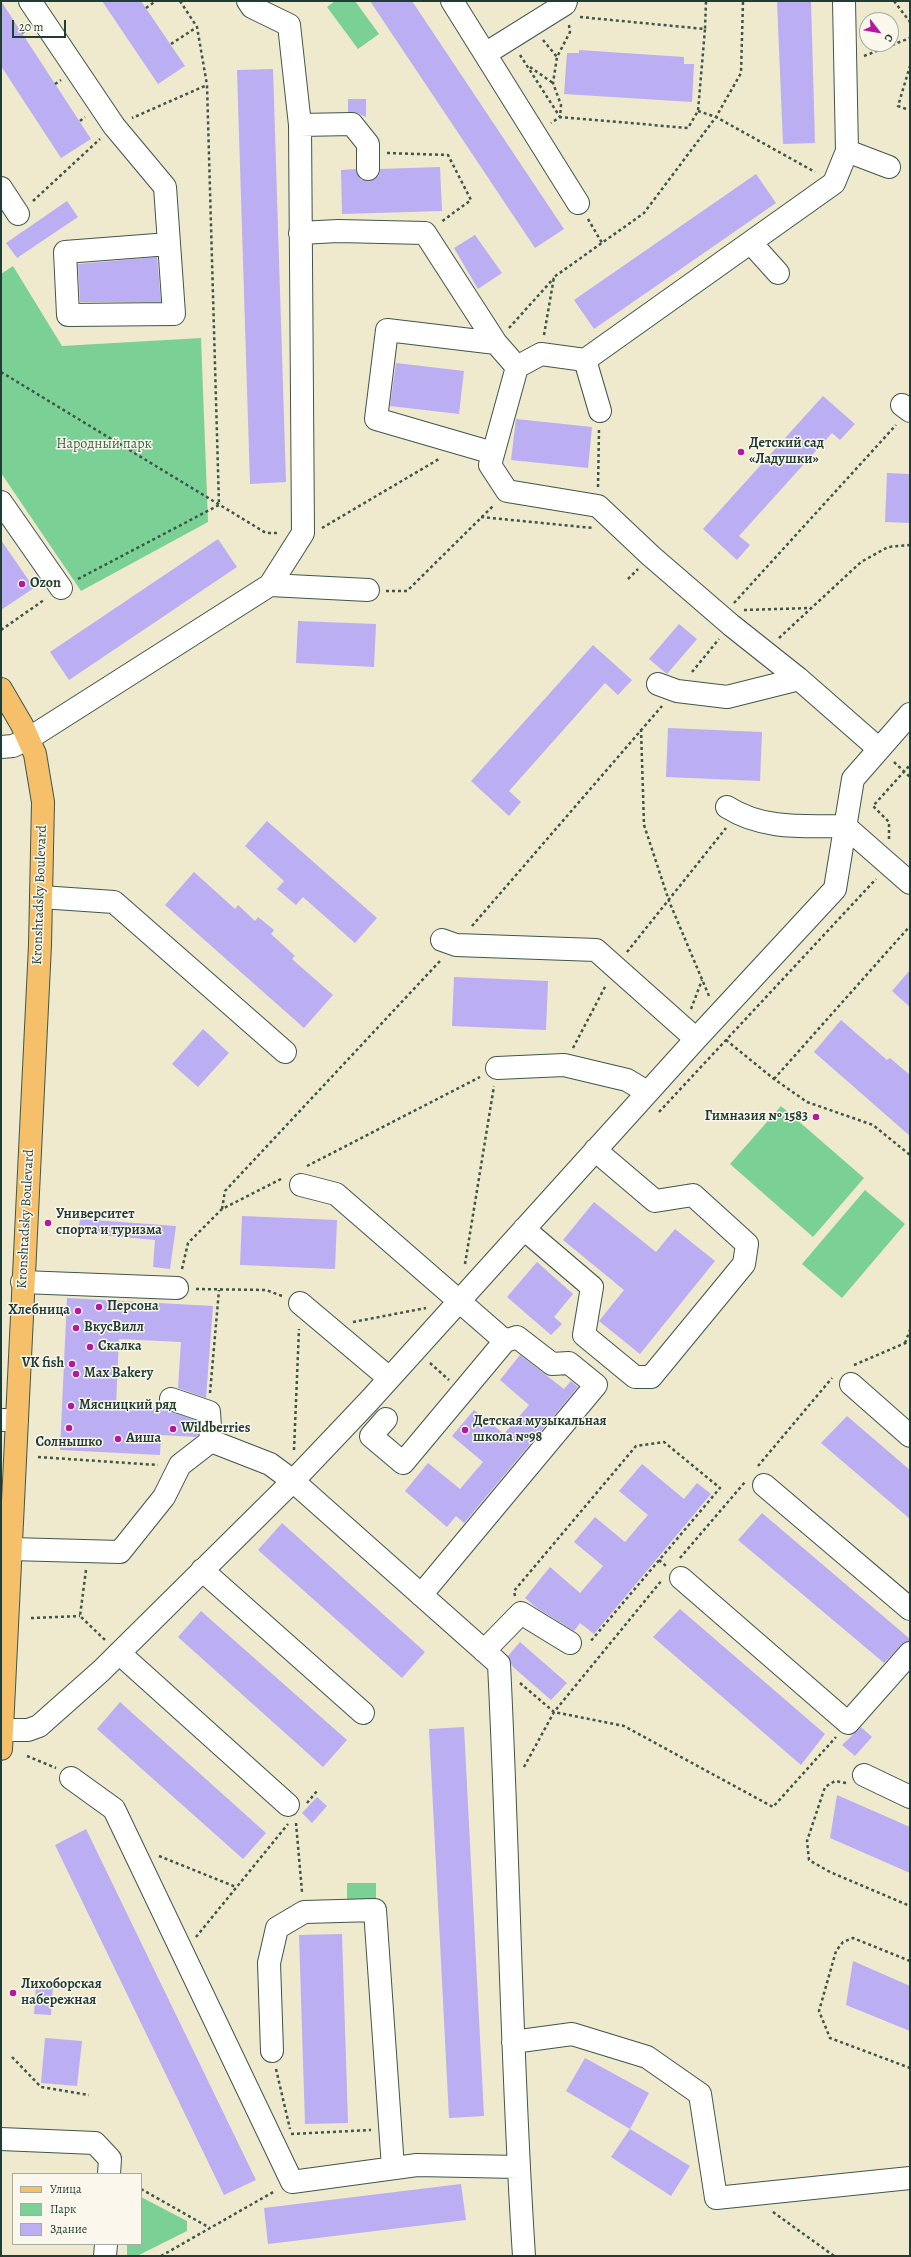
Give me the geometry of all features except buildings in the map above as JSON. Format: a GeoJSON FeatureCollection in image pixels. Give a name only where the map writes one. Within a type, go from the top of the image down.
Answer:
{"type":"FeatureCollection","features":[{"type":"Feature","properties":{"kind":"main road","name":"Kronshtadsky Boulevard"},"geometry":{"type":"LineString","coordinates":[[1,689],[35,754],[43,802],[41,896],[22,1282],[9,1420],[10,1549],[2,1740]]}},
{"type":"Feature","properties":{"kind":"street"},"geometry":{"type":"LineString","coordinates":[[30,1],[114,126],[165,187],[174,314],[68,315],[65,252],[169,244]]}},
{"type":"Feature","properties":{"kind":"street"},"geometry":{"type":"LineString","coordinates":[[1,747],[13,746],[28,739],[270,585],[304,533],[300,125],[289,25],[252,7],[248,1]]}},
{"type":"Feature","properties":{"kind":"street"},"geometry":{"type":"LineString","coordinates":[[452,1],[578,203]]}},
{"type":"Feature","properties":{"kind":"street"},"geometry":{"type":"LineString","coordinates":[[844,1],[848,151],[834,183],[585,360],[540,354],[517,367],[490,465],[508,491],[598,506],[651,556],[727,617],[764,652],[799,679],[879,749]]}},
{"type":"Feature","properties":{"kind":"street"},"geometry":{"type":"LineString","coordinates":[[485,54],[568,5]]}},
{"type":"Feature","properties":{"kind":"street"},"geometry":{"type":"LineString","coordinates":[[300,125],[352,124],[368,144],[368,161]]}},
{"type":"Feature","properties":{"kind":"street"},"geometry":{"type":"LineString","coordinates":[[848,151],[889,167]]}},
{"type":"Feature","properties":{"kind":"street"},"geometry":{"type":"LineString","coordinates":[[1,188],[18,214]]}},
{"type":"Feature","properties":{"kind":"street"},"geometry":{"type":"LineString","coordinates":[[300,233],[338,231],[425,233],[496,343],[517,367]]}},
{"type":"Feature","properties":{"kind":"street"},"geometry":{"type":"LineString","coordinates":[[751,243],[778,273]]}},
{"type":"Feature","properties":{"kind":"street"},"geometry":{"type":"LineString","coordinates":[[493,453],[376,419],[387,330],[496,343]]}},
{"type":"Feature","properties":{"kind":"street"},"geometry":{"type":"LineString","coordinates":[[585,360],[600,411]]}},
{"type":"Feature","properties":{"kind":"street"},"geometry":{"type":"LineString","coordinates":[[1,502],[61,588]]}},
{"type":"Feature","properties":{"kind":"street"},"geometry":{"type":"LineString","coordinates":[[270,585],[368,590]]}},
{"type":"Feature","properties":{"kind":"street"},"geometry":{"type":"LineString","coordinates":[[667,688],[727,697],[799,679]]}},
{"type":"Feature","properties":{"kind":"street"},"geometry":{"type":"LineString","coordinates":[[2,1740],[39,1726],[119,1653],[293,1481],[389,1378],[647,1092],[690,1034],[719,1014],[835,889],[853,779],[910,714]]}},
{"type":"Feature","properties":{"kind":"street"},"geometry":{"type":"LineString","coordinates":[[732,810],[776,826],[845,826],[910,883]]}},
{"type":"Feature","properties":{"kind":"street"},"geometry":{"type":"LineString","coordinates":[[41,896],[114,902],[285,1052]]}},
{"type":"Feature","properties":{"kind":"street"},"geometry":{"type":"LineString","coordinates":[[449,943],[596,950],[690,1034]]}},
{"type":"Feature","properties":{"kind":"street"},"geometry":{"type":"LineString","coordinates":[[497,1068],[564,1065],[627,1080],[647,1092]]}},
{"type":"Feature","properties":{"kind":"street"},"geometry":{"type":"LineString","coordinates":[[524,1229],[592,1287],[584,1335],[635,1377],[651,1377],[744,1264],[747,1244],[693,1195],[655,1201],[595,1150]]}},
{"type":"Feature","properties":{"kind":"street"},"geometry":{"type":"LineString","coordinates":[[297,1176],[336,1194],[505,1341]]}},
{"type":"Feature","properties":{"kind":"street"},"geometry":{"type":"LineString","coordinates":[[22,1282],[177,1288]]}},
{"type":"Feature","properties":{"kind":"street"},"geometry":{"type":"LineString","coordinates":[[300,1303],[389,1378]]}},
{"type":"Feature","properties":{"kind":"street"},"geometry":{"type":"LineString","coordinates":[[386,1418],[371,1436],[403,1463],[505,1341],[517,1337],[552,1364],[569,1363],[596,1386],[421,1594]]}},
{"type":"Feature","properties":{"kind":"street"},"geometry":{"type":"LineString","coordinates":[[851,1384],[910,1436]]}},
{"type":"Feature","properties":{"kind":"street"},"geometry":{"type":"LineString","coordinates":[[171,1399],[209,1412],[211,1441]]}},
{"type":"Feature","properties":{"kind":"street"},"geometry":{"type":"LineString","coordinates":[[211,1441],[270,1464],[293,1481],[491,1658]]}},
{"type":"Feature","properties":{"kind":"street"},"geometry":{"type":"LineString","coordinates":[[10,1549],[120,1552],[164,1497],[180,1465],[211,1441]]}},
{"type":"Feature","properties":{"kind":"street"},"geometry":{"type":"LineString","coordinates":[[764,1485],[910,1609]]}},
{"type":"Feature","properties":{"kind":"street"},"geometry":{"type":"LineString","coordinates":[[202,1570],[363,1713]]}},
{"type":"Feature","properties":{"kind":"street"},"geometry":{"type":"LineString","coordinates":[[681,1578],[848,1724],[910,1653]]}},
{"type":"Feature","properties":{"kind":"street"},"geometry":{"type":"LineString","coordinates":[[524,2256],[518,2167],[513,2042],[507,1821],[491,1658],[521,1614],[570,1643]]}},
{"type":"Feature","properties":{"kind":"street"},"geometry":{"type":"LineString","coordinates":[[119,1653],[292,1810]]}},
{"type":"Feature","properties":{"kind":"street"},"geometry":{"type":"LineString","coordinates":[[71,1778],[114,1809],[292,2182],[416,2165],[518,2167]]}},
{"type":"Feature","properties":{"kind":"street"},"geometry":{"type":"LineString","coordinates":[[857,1779],[910,1797]]}},
{"type":"Feature","properties":{"kind":"street"},"geometry":{"type":"LineString","coordinates":[[272,2051],[269,1963],[277,1928],[304,1912],[375,1910],[393,2168]]}},
{"type":"Feature","properties":{"kind":"street"},"geometry":{"type":"LineString","coordinates":[[513,2042],[572,2034],[647,2057],[700,2094],[716,2198],[750,2196],[910,2178]]}},
{"type":"Feature","properties":{"kind":"street"},"geometry":{"type":"LineString","coordinates":[[1,2139],[95,2143],[110,2159],[109,2173]]}},
{"type":"Feature","properties":{"kind":"street"},"geometry":{"type":"LineString","coordinates":[[105,2256],[106,2245]]}},
{"type":"Feature","properties":{"kind":"path"},"geometry":{"type":"LineString","coordinates":[[146,8],[156,1]]}},
{"type":"Feature","properties":{"kind":"path"},"geometry":{"type":"LineString","coordinates":[[180,1],[197,27],[207,85]]}},
{"type":"Feature","properties":{"kind":"path"},"geometry":{"type":"LineString","coordinates":[[560,117],[688,128],[698,112],[706,1]]}},
{"type":"Feature","properties":{"kind":"path"},"geometry":{"type":"LineString","coordinates":[[496,343],[554,277],[644,213],[716,117],[741,73],[743,1]]}},
{"type":"Feature","properties":{"kind":"path"},"geometry":{"type":"LineString","coordinates":[[894,1],[910,22]]}},
{"type":"Feature","properties":{"kind":"path"},"geometry":{"type":"LineString","coordinates":[[552,83],[557,57],[570,32],[568,5],[705,29]]}},
{"type":"Feature","properties":{"kind":"path"},"geometry":{"type":"LineString","coordinates":[[171,44],[197,27]]}},
{"type":"Feature","properties":{"kind":"path"},"geometry":{"type":"LineString","coordinates":[[846,63],[910,38]]}},
{"type":"Feature","properties":{"kind":"path"},"geometry":{"type":"LineString","coordinates":[[510,40],[560,117]]}},
{"type":"Feature","properties":{"kind":"path"},"geometry":{"type":"LineString","coordinates":[[528,66],[552,83],[561,105],[560,117]]}},
{"type":"Feature","properties":{"kind":"path"},"geometry":{"type":"LineString","coordinates":[[906,109],[898,106],[910,66]]}},
{"type":"Feature","properties":{"kind":"path"},"geometry":{"type":"LineString","coordinates":[[698,112],[716,117],[834,183]]}},
{"type":"Feature","properties":{"kind":"path"},"geometry":{"type":"LineString","coordinates":[[368,161],[448,155],[472,200],[425,233]]}},
{"type":"Feature","properties":{"kind":"path"},"geometry":{"type":"LineString","coordinates":[[578,203],[602,243]]}},
{"type":"Feature","properties":{"kind":"path"},"geometry":{"type":"LineString","coordinates":[[540,354],[554,277]]}},
{"type":"Feature","properties":{"kind":"path"},"geometry":{"type":"LineString","coordinates":[[1,372],[266,533],[304,533],[327,527],[441,458]]}},
{"type":"Feature","properties":{"kind":"path"},"geometry":{"type":"LineString","coordinates":[[222,1209],[225,1191],[641,729],[667,688],[907,409]]}},
{"type":"Feature","properties":{"kind":"path"},"geometry":{"type":"LineString","coordinates":[[598,506],[600,411]]}},
{"type":"Feature","properties":{"kind":"path"},"geometry":{"type":"LineString","coordinates":[[368,590],[407,591],[508,491]]}},
{"type":"Feature","properties":{"kind":"path"},"geometry":{"type":"LineString","coordinates":[[481,517],[592,528],[598,534]]}},
{"type":"Feature","properties":{"kind":"path"},"geometry":{"type":"LineString","coordinates":[[764,652],[861,562],[888,547],[910,545]]}},
{"type":"Feature","properties":{"kind":"path"},"geometry":{"type":"LineString","coordinates":[[630,565],[636,571]]}},
{"type":"Feature","properties":{"kind":"path"},"geometry":{"type":"LineString","coordinates":[[1,630],[61,588]]}},
{"type":"Feature","properties":{"kind":"path"},"geometry":{"type":"LineString","coordinates":[[727,617],[811,608]]}},
{"type":"Feature","properties":{"kind":"path"},"geometry":{"type":"LineString","coordinates":[[641,729],[644,825],[669,901],[715,1009],[719,1014]]}},
{"type":"Feature","properties":{"kind":"path"},"geometry":{"type":"LineString","coordinates":[[726,1040],[889,865],[889,822],[873,806],[910,765]]}},
{"type":"Feature","properties":{"kind":"path"},"geometry":{"type":"LineString","coordinates":[[904,772],[910,777]]}},
{"type":"Feature","properties":{"kind":"path"},"geometry":{"type":"LineString","coordinates":[[564,1065],[615,967],[669,901],[732,810]]}},
{"type":"Feature","properties":{"kind":"path"},"geometry":{"type":"LineString","coordinates":[[774,1079],[910,926]]}},
{"type":"Feature","properties":{"kind":"path"},"geometry":{"type":"LineString","coordinates":[[690,1034],[702,979]]}},
{"type":"Feature","properties":{"kind":"path"},"geometry":{"type":"LineString","coordinates":[[722,1036],[774,1079],[807,1102],[874,1125],[910,1155]]}},
{"type":"Feature","properties":{"kind":"path"},"geometry":{"type":"LineString","coordinates":[[177,1288],[188,1243],[222,1209],[297,1176],[497,1068]]}},
{"type":"Feature","properties":{"kind":"path"},"geometry":{"type":"LineString","coordinates":[[464,1270],[497,1068]]}},
{"type":"Feature","properties":{"kind":"path"},"geometry":{"type":"LineString","coordinates":[[209,1412],[219,1290],[266,1290],[300,1303],[293,1481]]}},
{"type":"Feature","properties":{"kind":"path"},"geometry":{"type":"LineString","coordinates":[[329,1326],[429,1307]]}},
{"type":"Feature","properties":{"kind":"path"},"geometry":{"type":"LineString","coordinates":[[905,1343],[910,1330]]}},
{"type":"Feature","properties":{"kind":"path"},"geometry":{"type":"LineString","coordinates":[[429,1363],[463,1392]]}},
{"type":"Feature","properties":{"kind":"path"},"geometry":{"type":"LineString","coordinates":[[521,1614],[514,1591],[636,1446],[664,1442],[720,1488],[587,1645],[570,1643]]}},
{"type":"Feature","properties":{"kind":"path"},"geometry":{"type":"LineString","coordinates":[[38,1457],[180,1465]]}},
{"type":"Feature","properties":{"kind":"path"},"geometry":{"type":"LineString","coordinates":[[80,1616],[88,1551]]}},
{"type":"Feature","properties":{"kind":"path"},"geometry":{"type":"LineString","coordinates":[[31,1618],[80,1616],[119,1653]]}},
{"type":"Feature","properties":{"kind":"path"},"geometry":{"type":"LineString","coordinates":[[491,1658],[554,1712],[624,1726],[773,1807],[848,1724]]}},
{"type":"Feature","properties":{"kind":"path"},"geometry":{"type":"LineString","coordinates":[[27,1756],[50,1764],[71,1778]]}},
{"type":"Feature","properties":{"kind":"path"},"geometry":{"type":"LineString","coordinates":[[857,1779],[835,1781],[825,1787],[807,1841],[809,1860],[830,1872],[910,1906]]}},
{"type":"Feature","properties":{"kind":"path"},"geometry":{"type":"LineString","coordinates":[[183,1954],[236,1887],[292,1810],[317,1791]]}},
{"type":"Feature","properties":{"kind":"path"},"geometry":{"type":"LineString","coordinates":[[292,1810],[304,1912]]}},
{"type":"Feature","properties":{"kind":"path"},"geometry":{"type":"LineString","coordinates":[[130,1845],[236,1887]]}},
{"type":"Feature","properties":{"kind":"path"},"geometry":{"type":"LineString","coordinates":[[910,1961],[853,1938],[843,1942],[836,1951],[819,2011],[830,2038],[910,2068]]}},
{"type":"Feature","properties":{"kind":"path"},"geometry":{"type":"LineString","coordinates":[[272,2051],[291,2135],[390,2129]]}},
{"type":"Feature","properties":{"kind":"path"},"geometry":{"type":"LineString","coordinates":[[12,2057],[41,2087],[89,2095]]}},
{"type":"Feature","properties":{"kind":"path"},"geometry":{"type":"LineString","coordinates":[[161,2256],[292,2182]]}},
{"type":"Feature","properties":{"kind":"path"},"geometry":{"type":"LineString","coordinates":[[142,2190],[210,2229]]}},
{"type":"Feature","properties":{"kind":"path"},"geometry":{"type":"LineString","coordinates":[[750,2196],[834,2256]]}},
{"type":"Feature","properties":{"kind":"green space"},"geometry":{"type":"Polygon","coordinates":[[[335,1],[355,1],[379,34],[358,49],[327,7],[335,1]]]}},
{"type":"Feature","properties":{"kind":"green space","name":"Народный парк"},"geometry":{"type":"Polygon","coordinates":[[[13,266],[62,346],[201,338],[208,522],[81,591],[1,473],[1,274],[13,266]]]}},
{"type":"Feature","properties":{"kind":"green space"},"geometry":{"type":"Polygon","coordinates":[[[781,1106],[864,1178],[813,1237],[730,1164],[781,1106]]]}},
{"type":"Feature","properties":{"kind":"green space"},"geometry":{"type":"Polygon","coordinates":[[[865,1190],[905,1224],[842,1298],[802,1264],[865,1190]]]}},
{"type":"Feature","properties":{"kind":"green space"},"geometry":{"type":"Polygon","coordinates":[[[347,1883],[376,1883],[376,1899],[347,1899],[347,1883]]]}},
{"type":"Feature","properties":{"kind":"green space"},"geometry":{"type":"Polygon","coordinates":[[[142,2198],[187,2221],[187,2231],[137,2256],[127,2256],[127,2245],[142,2245],[142,2198]]]}},
{"type":"Feature","properties":{"kind":"place","name":"Детский сад «Ладушки»"},"geometry":{"type":"Point","coordinates":[741,452]}},
{"type":"Feature","properties":{"kind":"place","name":"Ozon"},"geometry":{"type":"Point","coordinates":[22,584]}},
{"type":"Feature","properties":{"kind":"place","name":"Гимназия № 1583"},"geometry":{"type":"Point","coordinates":[816,1117]}},
{"type":"Feature","properties":{"kind":"place","name":"Университет спорта и туризма"},"geometry":{"type":"Point","coordinates":[48,1223]}},
{"type":"Feature","properties":{"kind":"place","name":"Персона"},"geometry":{"type":"Point","coordinates":[99,1307]}},
{"type":"Feature","properties":{"kind":"place","name":"Хлебница"},"geometry":{"type":"Point","coordinates":[78,1311]}},
{"type":"Feature","properties":{"kind":"place","name":"ВкусВилл"},"geometry":{"type":"Point","coordinates":[76,1328]}},
{"type":"Feature","properties":{"kind":"place","name":"Скалка"},"geometry":{"type":"Point","coordinates":[90,1347]}},
{"type":"Feature","properties":{"kind":"place","name":"VK fish"},"geometry":{"type":"Point","coordinates":[72,1364]}},
{"type":"Feature","properties":{"kind":"place","name":"Max Bakery"},"geometry":{"type":"Point","coordinates":[76,1374]}},
{"type":"Feature","properties":{"kind":"place","name":"Мясницкий ряд"},"geometry":{"type":"Point","coordinates":[71,1406]}},
{"type":"Feature","properties":{"kind":"place","name":"Солнышко"},"geometry":{"type":"Point","coordinates":[69,1428]}},
{"type":"Feature","properties":{"kind":"place","name":"Wildberries"},"geometry":{"type":"Point","coordinates":[173,1429]}},
{"type":"Feature","properties":{"kind":"place","name":"Детская музыкальная школа №98"},"geometry":{"type":"Point","coordinates":[465,1430]}},
{"type":"Feature","properties":{"kind":"place","name":"Аиша"},"geometry":{"type":"Point","coordinates":[118,1439]}},
{"type":"Feature","properties":{"kind":"place","name":"Лихоборская набережная"},"geometry":{"type":"Point","coordinates":[13,1993]}}]}
